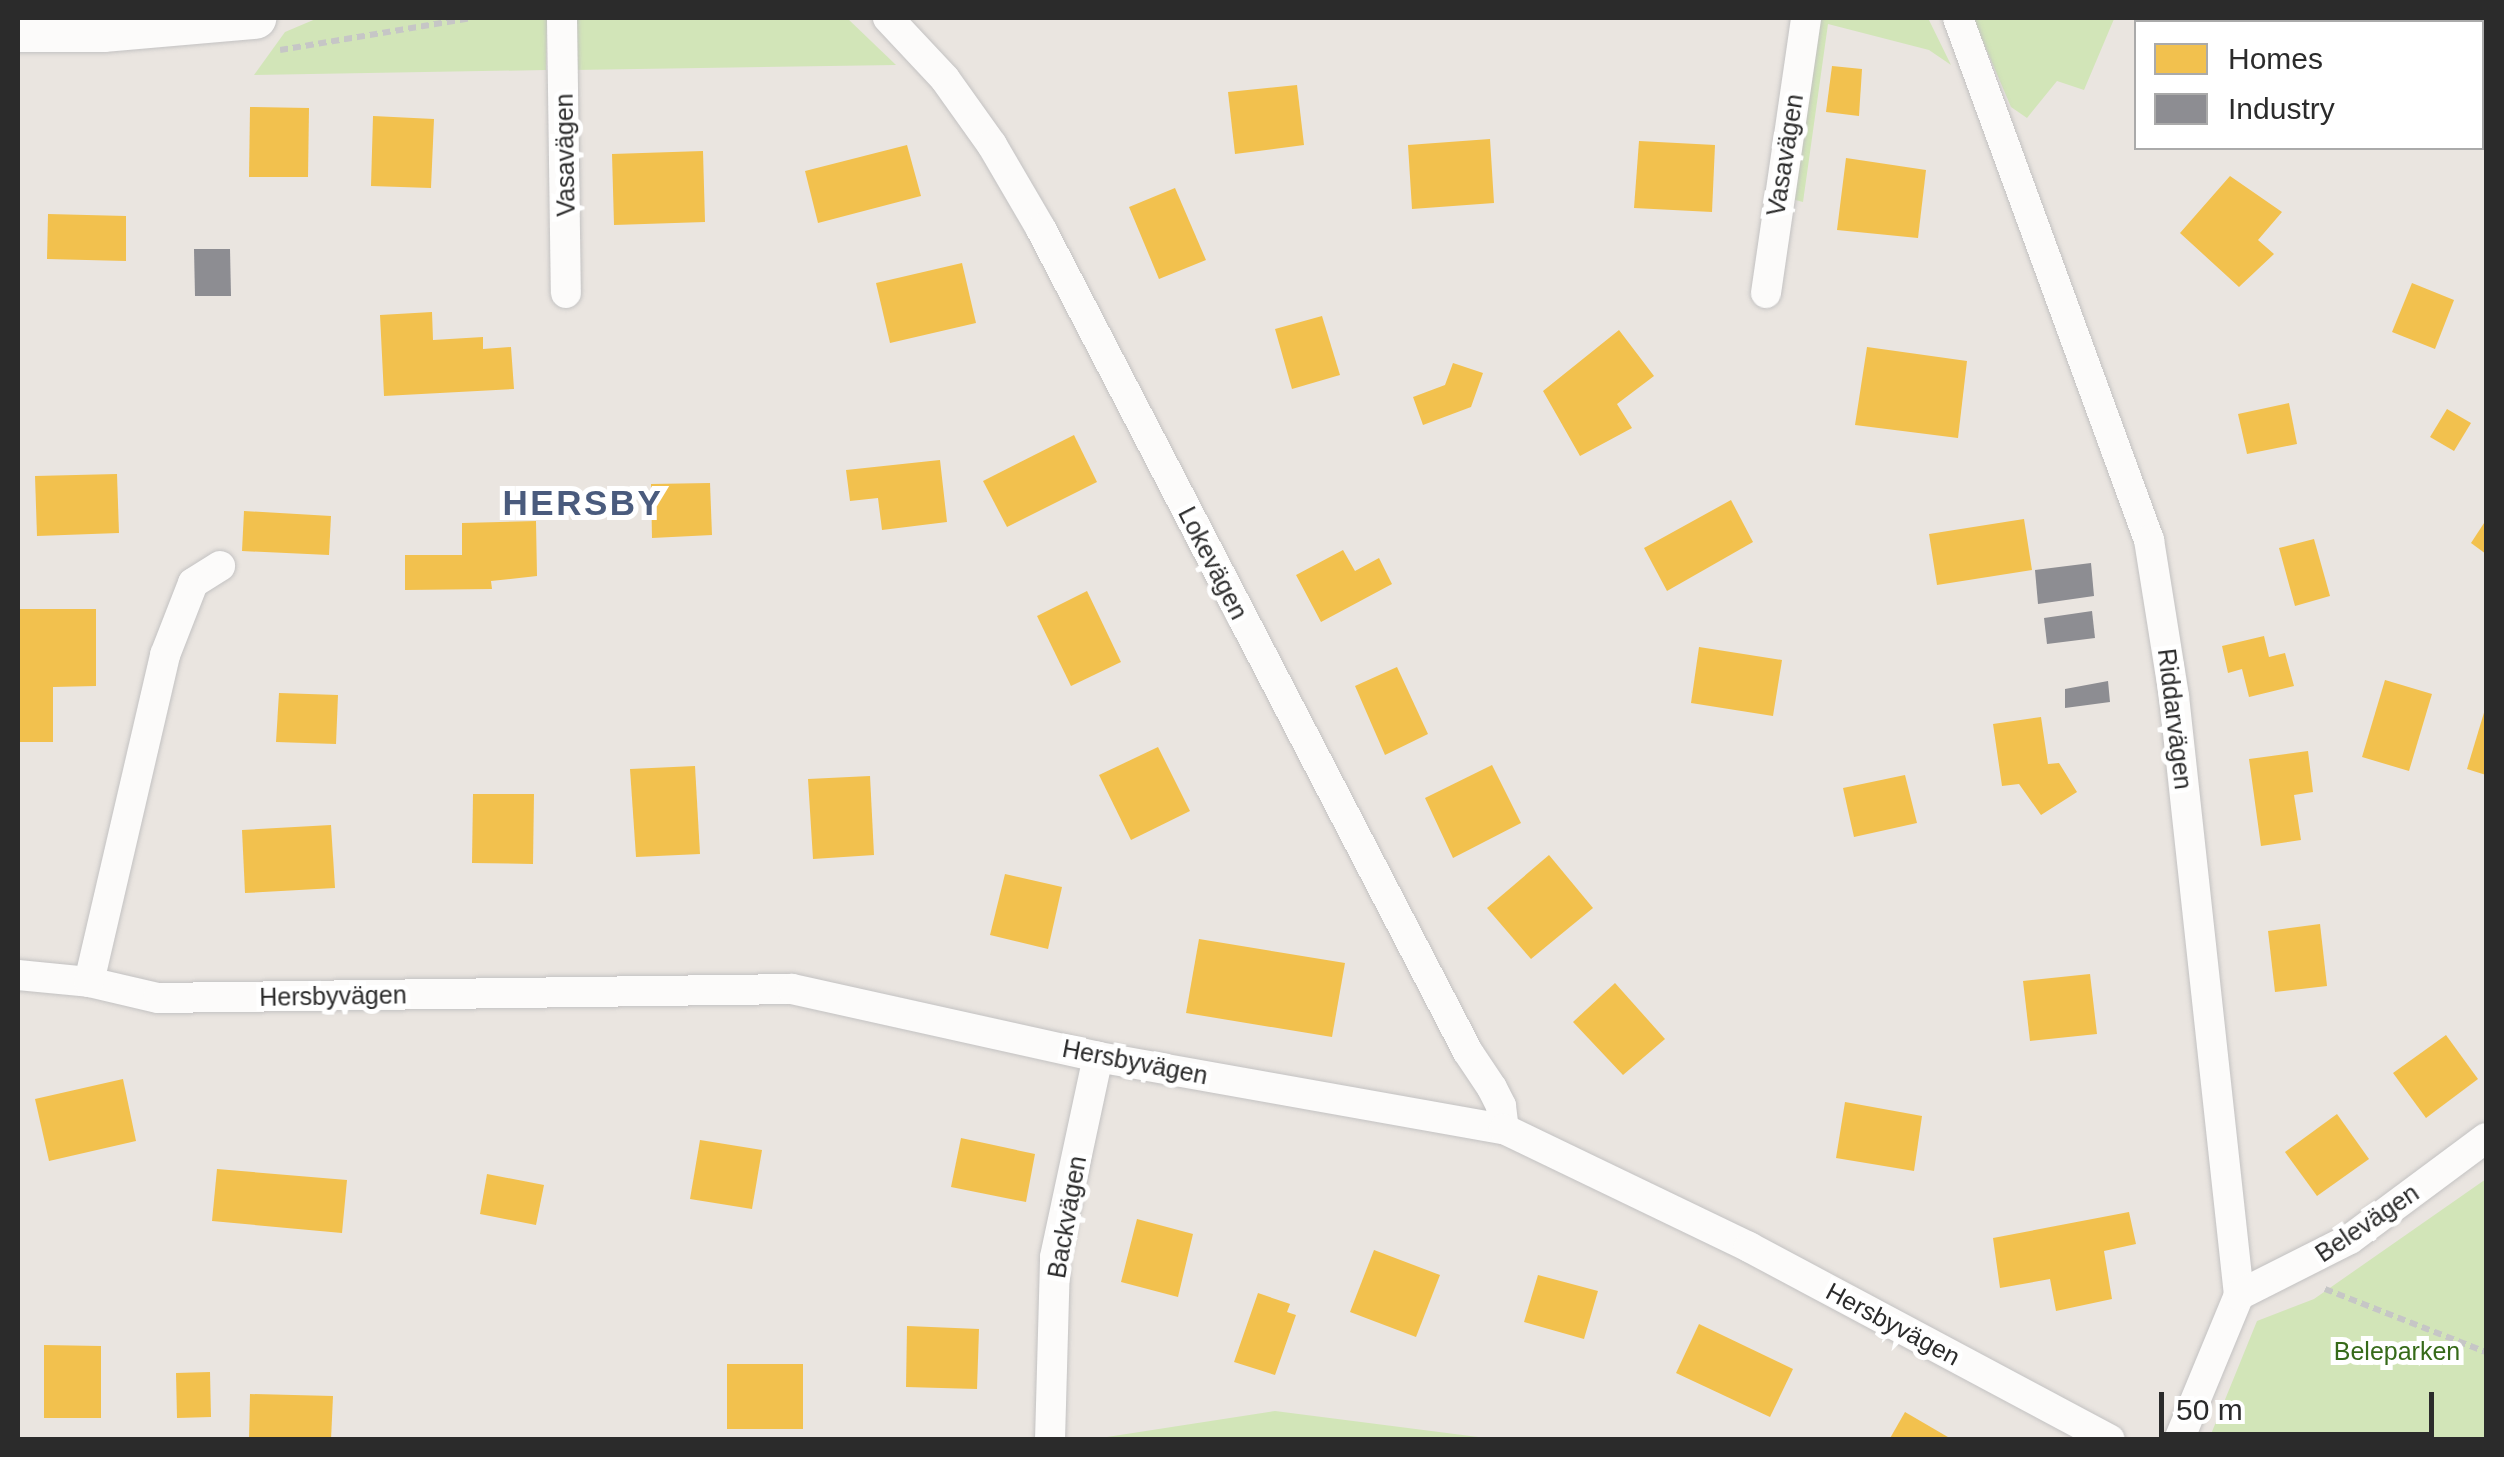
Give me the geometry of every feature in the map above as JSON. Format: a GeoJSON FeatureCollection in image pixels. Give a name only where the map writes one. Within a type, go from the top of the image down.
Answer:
{"type":"FeatureCollection","features":[{"type":"Feature","properties":{"kind":"street"},"geometry":{"type":"LineString","coordinates":[[18,31],[103,31],[254,18]]}},
{"type":"Feature","properties":{"kind":"street","name":"Vasavägen"},"geometry":{"type":"LineString","coordinates":[[562,18],[566,293]]}},
{"type":"Feature","properties":{"kind":"street","name":"Lokevägen"},"geometry":{"type":"LineString","coordinates":[[888,18],[945,79],[992,145],[1041,229],[1468,1052],[1492,1088],[1501,1106],[1504,1129]]}},
{"type":"Feature","properties":{"kind":"street","name":"Vasavägen"},"geometry":{"type":"LineString","coordinates":[[1766,293],[1806,18]]}},
{"type":"Feature","properties":{"kind":"street","name":"Riddarvägen"},"geometry":{"type":"LineString","coordinates":[[1958,18],[2149,540],[2174,696],[2240,1295],[2180,1440]]}},
{"type":"Feature","properties":{"kind":"street"},"geometry":{"type":"LineString","coordinates":[[89,982],[165,655],[193,582],[220,566]]}},
{"type":"Feature","properties":{"kind":"street","name":"Hersbyvägen"},"geometry":{"type":"LineString","coordinates":[[18,975],[89,982],[158,998],[792,989],[1098,1057],[1504,1129],[1749,1246],[2110,1440]]}},
{"type":"Feature","properties":{"kind":"street","name":"Backvägen"},"geometry":{"type":"LineString","coordinates":[[1050,1440],[1055,1258],[1098,1057]]}},
{"type":"Feature","properties":{"kind":"street","name":"Belevägen"},"geometry":{"type":"LineString","coordinates":[[2240,1295],[2288,1274],[2350,1239],[2486,1138]]}},
{"type":"Feature","properties":{"kind":"path"},"geometry":{"type":"LineString","coordinates":[[2288,1274],[2486,1352]]}},
{"type":"Feature","properties":{"kind":"green space"},"geometry":{"type":"Polygon","coordinates":[[[318,18],[547,18],[546,70],[254,75],[285,32],[318,18]]]}},
{"type":"Feature","properties":{"kind":"green space"},"geometry":{"type":"Polygon","coordinates":[[[573,18],[847,18],[896,65],[574,70],[573,18]]]}},
{"type":"Feature","properties":{"kind":"green space"},"geometry":{"type":"Polygon","coordinates":[[[1813,18],[1928,18],[1951,65],[1929,50],[1828,24],[1803,202],[1787,198],[1813,18]]]}},
{"type":"Feature","properties":{"kind":"green space"},"geometry":{"type":"Polygon","coordinates":[[[1973,18],[2114,19],[2084,90],[2057,81],[2027,118],[2011,107],[1973,18]]]}},
{"type":"Feature","properties":{"kind":"green space","name":"Beleparken"},"geometry":{"type":"Polygon","coordinates":[[[2486,1179],[2486,1439],[2209,1439],[2257,1321],[2314,1299],[2486,1179]]]}},
{"type":"Feature","properties":{"kind":"green space"},"geometry":{"type":"Polygon","coordinates":[[[1275,1411],[1486,1438],[1499,1439],[1094,1439],[1275,1411]]]}},
{"type":"Feature","properties":{"kind":"building: Homes"},"geometry":{"type":"Polygon","coordinates":[[[1832,66],[1862,69],[1859,116],[1826,112],[1832,66]]]}},
{"type":"Feature","properties":{"kind":"building: Homes"},"geometry":{"type":"Polygon","coordinates":[[[1297,85],[1304,145],[1235,154],[1228,92],[1297,85]]]}},
{"type":"Feature","properties":{"kind":"building: Homes"},"geometry":{"type":"Polygon","coordinates":[[[250,107],[309,108],[308,177],[249,177],[250,107]]]}},
{"type":"Feature","properties":{"kind":"building: Homes"},"geometry":{"type":"Polygon","coordinates":[[[373,116],[434,119],[431,188],[371,186],[373,116]]]}},
{"type":"Feature","properties":{"kind":"building: Homes"},"geometry":{"type":"Polygon","coordinates":[[[1490,139],[1494,203],[1412,209],[1408,145],[1490,139]]]}},
{"type":"Feature","properties":{"kind":"building: Homes"},"geometry":{"type":"Polygon","coordinates":[[[1639,141],[1715,145],[1712,212],[1634,208],[1639,141]]]}},
{"type":"Feature","properties":{"kind":"building: Homes"},"geometry":{"type":"Polygon","coordinates":[[[907,145],[921,196],[818,223],[805,171],[907,145]]]}},
{"type":"Feature","properties":{"kind":"building: Homes"},"geometry":{"type":"Polygon","coordinates":[[[703,151],[705,222],[614,225],[612,154],[703,151]]]}},
{"type":"Feature","properties":{"kind":"building: Homes"},"geometry":{"type":"Polygon","coordinates":[[[1846,158],[1926,170],[1918,238],[1837,230],[1846,158]]]}},
{"type":"Feature","properties":{"kind":"building: Homes"},"geometry":{"type":"Polygon","coordinates":[[[2230,176],[2282,212],[2258,240],[2274,254],[2239,287],[2180,233],[2230,176]]]}},
{"type":"Feature","properties":{"kind":"building: Homes"},"geometry":{"type":"Polygon","coordinates":[[[1175,188],[1206,260],[1159,279],[1129,207],[1175,188]]]}},
{"type":"Feature","properties":{"kind":"building: Homes"},"geometry":{"type":"Polygon","coordinates":[[[48,214],[126,216],[126,261],[47,259],[48,214]]]}},
{"type":"Feature","properties":{"kind":"building: Homes"},"geometry":{"type":"Polygon","coordinates":[[[962,263],[976,323],[890,343],[876,283],[962,263]]]}},
{"type":"Feature","properties":{"kind":"building: Homes"},"geometry":{"type":"Polygon","coordinates":[[[2412,283],[2454,300],[2435,349],[2392,332],[2412,283]]]}},
{"type":"Feature","properties":{"kind":"building: Homes"},"geometry":{"type":"Polygon","coordinates":[[[432,312],[433,340],[483,337],[483,349],[511,347],[514,389],[384,396],[380,315],[432,312]]]}},
{"type":"Feature","properties":{"kind":"building: Homes"},"geometry":{"type":"Polygon","coordinates":[[[1322,316],[1340,375],[1292,389],[1275,329],[1322,316]]]}},
{"type":"Feature","properties":{"kind":"building: Homes"},"geometry":{"type":"Polygon","coordinates":[[[1619,330],[1654,376],[1617,404],[1632,428],[1580,456],[1543,391],[1619,330]]]}},
{"type":"Feature","properties":{"kind":"building: Homes"},"geometry":{"type":"Polygon","coordinates":[[[1867,347],[1967,361],[1958,438],[1855,425],[1867,347]]]}},
{"type":"Feature","properties":{"kind":"building: Homes"},"geometry":{"type":"Polygon","coordinates":[[[1453,363],[1483,373],[1471,407],[1423,425],[1413,397],[1445,385],[1453,363]]]}},
{"type":"Feature","properties":{"kind":"building: Homes"},"geometry":{"type":"Polygon","coordinates":[[[2289,403],[2297,444],[2247,454],[2238,414],[2289,403]]]}},
{"type":"Feature","properties":{"kind":"building: Homes"},"geometry":{"type":"Polygon","coordinates":[[[2447,409],[2471,423],[2454,451],[2430,437],[2447,409]]]}},
{"type":"Feature","properties":{"kind":"building: Homes"},"geometry":{"type":"Polygon","coordinates":[[[1074,435],[1097,482],[1007,527],[983,481],[1074,435]]]}},
{"type":"Feature","properties":{"kind":"building: Homes"},"geometry":{"type":"Polygon","coordinates":[[[940,460],[947,522],[882,530],[878,498],[850,501],[846,470],[940,460]]]}},
{"type":"Feature","properties":{"kind":"building: Homes"},"geometry":{"type":"Polygon","coordinates":[[[117,474],[119,533],[37,536],[35,476],[117,474]]]}},
{"type":"Feature","properties":{"kind":"building: Homes"},"geometry":{"type":"Polygon","coordinates":[[[710,483],[712,535],[652,538],[651,484],[710,483]]]}},
{"type":"Feature","properties":{"kind":"building: Homes"},"geometry":{"type":"Polygon","coordinates":[[[1731,500],[1753,542],[1667,591],[1644,548],[1731,500]]]}},
{"type":"Feature","properties":{"kind":"building: Homes"},"geometry":{"type":"Polygon","coordinates":[[[244,511],[331,516],[329,555],[242,551],[244,511]]]}},
{"type":"Feature","properties":{"kind":"building: Homes"},"geometry":{"type":"Polygon","coordinates":[[[2024,519],[2032,570],[1937,585],[1929,534],[2024,519]]]}},
{"type":"Feature","properties":{"kind":"building: Homes"},"geometry":{"type":"Polygon","coordinates":[[[2486,520],[2486,554],[2471,543],[2486,520]]]}},
{"type":"Feature","properties":{"kind":"building: Homes"},"geometry":{"type":"Polygon","coordinates":[[[536,521],[537,576],[491,581],[492,589],[405,590],[405,555],[462,555],[462,523],[536,521]]]}},
{"type":"Feature","properties":{"kind":"building: Homes"},"geometry":{"type":"Polygon","coordinates":[[[2314,539],[2330,596],[2295,606],[2279,548],[2314,539]]]}},
{"type":"Feature","properties":{"kind":"building: Homes"},"geometry":{"type":"Polygon","coordinates":[[[1343,550],[1355,571],[1379,558],[1392,584],[1321,622],[1296,575],[1343,550]]]}},
{"type":"Feature","properties":{"kind":"building: Homes"},"geometry":{"type":"Polygon","coordinates":[[[1087,591],[1121,662],[1071,686],[1037,616],[1087,591]]]}},
{"type":"Feature","properties":{"kind":"building: Homes"},"geometry":{"type":"Polygon","coordinates":[[[20,609],[96,609],[96,686],[53,687],[53,742],[20,742],[20,609]]]}},
{"type":"Feature","properties":{"kind":"building: Homes"},"geometry":{"type":"Polygon","coordinates":[[[2264,636],[2269,657],[2285,653],[2294,686],[2249,697],[2242,669],[2228,673],[2222,646],[2264,636]]]}},
{"type":"Feature","properties":{"kind":"building: Homes"},"geometry":{"type":"Polygon","coordinates":[[[1699,647],[1782,660],[1773,716],[1691,703],[1699,647]]]}},
{"type":"Feature","properties":{"kind":"building: Homes"},"geometry":{"type":"Polygon","coordinates":[[[1397,667],[1428,734],[1385,755],[1355,686],[1397,667]]]}},
{"type":"Feature","properties":{"kind":"building: Homes"},"geometry":{"type":"Polygon","coordinates":[[[2385,680],[2432,694],[2409,771],[2362,757],[2385,680]]]}},
{"type":"Feature","properties":{"kind":"building: Homes"},"geometry":{"type":"Polygon","coordinates":[[[279,693],[338,695],[336,744],[276,742],[279,693]]]}},
{"type":"Feature","properties":{"kind":"building: Homes"},"geometry":{"type":"Polygon","coordinates":[[[2486,706],[2486,775],[2467,769],[2486,706]]]}},
{"type":"Feature","properties":{"kind":"building: Homes"},"geometry":{"type":"Polygon","coordinates":[[[2041,717],[2048,764],[2059,763],[2077,792],[2041,815],[2019,784],[2002,786],[1993,724],[2041,717]]]}},
{"type":"Feature","properties":{"kind":"building: Homes"},"geometry":{"type":"Polygon","coordinates":[[[1158,747],[1190,811],[1131,840],[1099,775],[1158,747]]]}},
{"type":"Feature","properties":{"kind":"building: Homes"},"geometry":{"type":"Polygon","coordinates":[[[2308,751],[2313,792],[2294,795],[2301,840],[2261,846],[2249,759],[2308,751]]]}},
{"type":"Feature","properties":{"kind":"building: Homes"},"geometry":{"type":"Polygon","coordinates":[[[1492,765],[1521,823],[1453,858],[1425,798],[1492,765]]]}},
{"type":"Feature","properties":{"kind":"building: Homes"},"geometry":{"type":"Polygon","coordinates":[[[695,766],[700,854],[636,857],[630,769],[695,766]]]}},
{"type":"Feature","properties":{"kind":"building: Homes"},"geometry":{"type":"Polygon","coordinates":[[[1905,775],[1917,823],[1854,837],[1843,788],[1905,775]]]}},
{"type":"Feature","properties":{"kind":"building: Homes"},"geometry":{"type":"Polygon","coordinates":[[[870,776],[874,855],[813,859],[808,779],[870,776]]]}},
{"type":"Feature","properties":{"kind":"building: Homes"},"geometry":{"type":"Polygon","coordinates":[[[473,794],[534,794],[533,864],[472,863],[473,794]]]}},
{"type":"Feature","properties":{"kind":"building: Homes"},"geometry":{"type":"Polygon","coordinates":[[[331,825],[335,888],[245,893],[242,830],[331,825]]]}},
{"type":"Feature","properties":{"kind":"building: Homes"},"geometry":{"type":"Polygon","coordinates":[[[1549,855],[1593,908],[1531,959],[1487,908],[1549,855]]]}},
{"type":"Feature","properties":{"kind":"building: Homes"},"geometry":{"type":"Polygon","coordinates":[[[1005,874],[1062,887],[1048,949],[990,935],[1005,874]]]}},
{"type":"Feature","properties":{"kind":"building: Homes"},"geometry":{"type":"Polygon","coordinates":[[[2320,924],[2327,986],[2275,992],[2268,931],[2320,924]]]}},
{"type":"Feature","properties":{"kind":"building: Homes"},"geometry":{"type":"Polygon","coordinates":[[[1199,939],[1345,963],[1332,1037],[1186,1013],[1199,939]]]}},
{"type":"Feature","properties":{"kind":"building: Homes"},"geometry":{"type":"Polygon","coordinates":[[[2090,974],[2097,1034],[2030,1041],[2023,981],[2090,974]]]}},
{"type":"Feature","properties":{"kind":"building: Homes"},"geometry":{"type":"Polygon","coordinates":[[[1615,983],[1665,1039],[1623,1075],[1573,1022],[1615,983]]]}},
{"type":"Feature","properties":{"kind":"building: Homes"},"geometry":{"type":"Polygon","coordinates":[[[2446,1035],[2478,1079],[2426,1118],[2393,1073],[2446,1035]]]}},
{"type":"Feature","properties":{"kind":"building: Homes"},"geometry":{"type":"Polygon","coordinates":[[[123,1079],[136,1141],[49,1161],[35,1099],[123,1079]]]}},
{"type":"Feature","properties":{"kind":"building: Homes"},"geometry":{"type":"Polygon","coordinates":[[[1845,1102],[1922,1116],[1914,1171],[1836,1158],[1845,1102]]]}},
{"type":"Feature","properties":{"kind":"building: Homes"},"geometry":{"type":"Polygon","coordinates":[[[2337,1114],[2369,1159],[2317,1196],[2285,1152],[2337,1114]]]}},
{"type":"Feature","properties":{"kind":"building: Homes"},"geometry":{"type":"Polygon","coordinates":[[[961,1138],[1035,1154],[1026,1202],[951,1187],[961,1138]]]}},
{"type":"Feature","properties":{"kind":"building: Homes"},"geometry":{"type":"Polygon","coordinates":[[[700,1140],[762,1150],[752,1209],[690,1199],[700,1140]]]}},
{"type":"Feature","properties":{"kind":"building: Homes"},"geometry":{"type":"Polygon","coordinates":[[[217,1169],[347,1180],[342,1233],[212,1221],[217,1169]]]}},
{"type":"Feature","properties":{"kind":"building: Homes"},"geometry":{"type":"Polygon","coordinates":[[[487,1174],[544,1185],[536,1225],[480,1214],[487,1174]]]}},
{"type":"Feature","properties":{"kind":"building: Homes"},"geometry":{"type":"Polygon","coordinates":[[[2129,1212],[2136,1244],[2104,1251],[2112,1299],[2056,1311],[2050,1279],[2000,1288],[1993,1238],[2129,1212]]]}},
{"type":"Feature","properties":{"kind":"building: Homes"},"geometry":{"type":"Polygon","coordinates":[[[1137,1219],[1193,1234],[1178,1297],[1121,1282],[1137,1219]]]}},
{"type":"Feature","properties":{"kind":"building: Homes"},"geometry":{"type":"Polygon","coordinates":[[[1374,1250],[1440,1275],[1416,1337],[1350,1312],[1374,1250]]]}},
{"type":"Feature","properties":{"kind":"building: Homes"},"geometry":{"type":"Polygon","coordinates":[[[1538,1275],[1598,1291],[1584,1339],[1524,1322],[1538,1275]]]}},
{"type":"Feature","properties":{"kind":"building: Homes"},"geometry":{"type":"Polygon","coordinates":[[[1258,1293],[1290,1304],[1287,1312],[1296,1315],[1275,1375],[1234,1362],[1258,1293]]]}},
{"type":"Feature","properties":{"kind":"building: Homes"},"geometry":{"type":"Polygon","coordinates":[[[1699,1324],[1793,1369],[1770,1417],[1676,1373],[1699,1324]]]}},
{"type":"Feature","properties":{"kind":"building: Homes"},"geometry":{"type":"Polygon","coordinates":[[[907,1326],[979,1329],[977,1389],[906,1387],[907,1326]]]}},
{"type":"Feature","properties":{"kind":"building: Homes"},"geometry":{"type":"Polygon","coordinates":[[[44,1345],[101,1346],[101,1418],[44,1418],[44,1345]]]}},
{"type":"Feature","properties":{"kind":"building: Homes"},"geometry":{"type":"Polygon","coordinates":[[[727,1364],[803,1364],[803,1429],[727,1429],[727,1364]]]}},
{"type":"Feature","properties":{"kind":"building: Homes"},"geometry":{"type":"Polygon","coordinates":[[[210,1372],[211,1417],[177,1418],[176,1373],[210,1372]]]}},
{"type":"Feature","properties":{"kind":"building: Homes"},"geometry":{"type":"Polygon","coordinates":[[[250,1394],[333,1396],[331,1440],[249,1440],[250,1394]]]}},
{"type":"Feature","properties":{"kind":"building: Homes"},"geometry":{"type":"Polygon","coordinates":[[[1905,1412],[1953,1440],[1889,1440],[1905,1412]]]}},
{"type":"Feature","properties":{"kind":"building: Industry"},"geometry":{"type":"Polygon","coordinates":[[[194,249],[230,249],[231,296],[195,296],[194,249]]]}},
{"type":"Feature","properties":{"kind":"building: Industry"},"geometry":{"type":"Polygon","coordinates":[[[2091,563],[2094,596],[2038,604],[2035,570],[2091,563]]]}},
{"type":"Feature","properties":{"kind":"building: Industry"},"geometry":{"type":"Polygon","coordinates":[[[2092,611],[2095,638],[2047,644],[2044,618],[2092,611]]]}},
{"type":"Feature","properties":{"kind":"building: Industry"},"geometry":{"type":"Polygon","coordinates":[[[2108,681],[2110,702],[2065,708],[2065,689],[2108,681]]]}},
{"type":"Feature","properties":{"kind":"district","name":"HERSBY"},"geometry":{"type":"Point","coordinates":[583,503]}}]}
